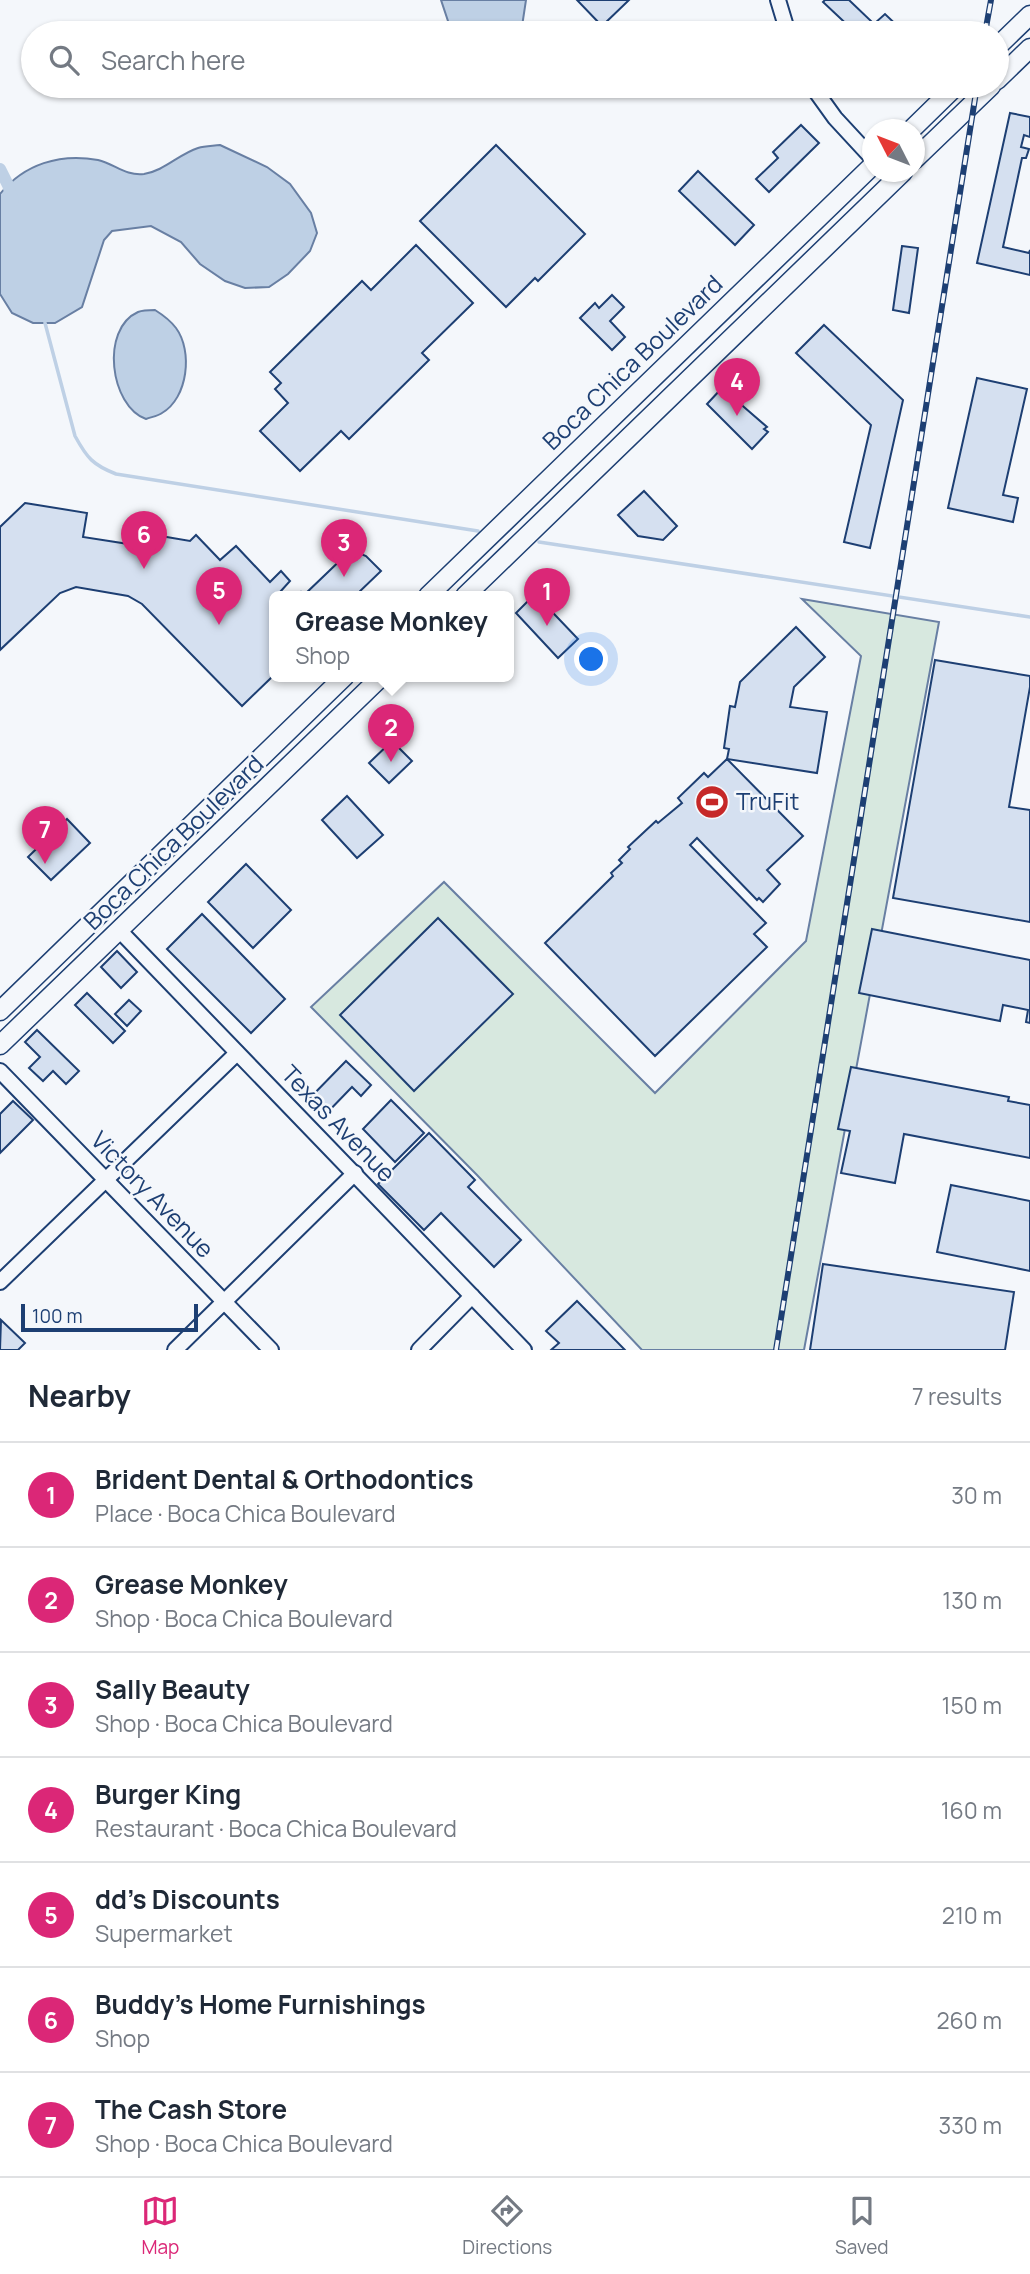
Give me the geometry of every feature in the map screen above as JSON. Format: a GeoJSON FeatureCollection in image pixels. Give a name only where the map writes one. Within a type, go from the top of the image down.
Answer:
{"type":"FeatureCollection","features":[{"type":"Feature","properties":{"kind":"main road"},"geometry":{"type":"LineString","coordinates":[[1009,35],[1030,15]]}},
{"type":"Feature","properties":{"kind":"main road"},"geometry":{"type":"LineString","coordinates":[[1009,68],[1030,48]]}},
{"type":"Feature","properties":{"kind":"main road"},"geometry":{"type":"LineString","coordinates":[[922,119],[944,98]]}},
{"type":"Feature","properties":{"kind":"main road"},"geometry":{"type":"LineString","coordinates":[[925,150],[979,98]]}},
{"type":"Feature","properties":{"kind":"main road","name":"Boca Chica Boulevard"},"geometry":{"type":"LineString","coordinates":[[433,591],[862,177]]}},
{"type":"Feature","properties":{"kind":"main road","name":"Boca Chica Boulevard"},"geometry":{"type":"LineString","coordinates":[[470,591],[886,182]]}},
{"type":"Feature","properties":{"kind":"main road","name":"Boca Chica Boulevard"},"geometry":{"type":"LineString","coordinates":[[0,1011],[339,682]]}},
{"type":"Feature","properties":{"kind":"main road","name":"Boca Chica Boulevard"},"geometry":{"type":"LineString","coordinates":[[0,1045],[376,682]]}},
{"type":"Feature","properties":{"kind":"street"},"geometry":{"type":"LineString","coordinates":[[778,0],[784,21]]}},
{"type":"Feature","properties":{"kind":"street"},"geometry":{"type":"LineString","coordinates":[[821,98],[862,146]]}},
{"type":"Feature","properties":{"kind":"street","name":"Texas Avenue"},"geometry":{"type":"LineString","coordinates":[[119,930],[524,1350]]}},
{"type":"Feature","properties":{"kind":"street"},"geometry":{"type":"LineString","coordinates":[[0,1282],[237,1053]]}},
{"type":"Feature","properties":{"kind":"street","name":"Victory Avenue"},"geometry":{"type":"LineString","coordinates":[[0,1071],[271,1350]]}},
{"type":"Feature","properties":{"kind":"street"},"geometry":{"type":"LineString","coordinates":[[175,1350],[355,1173]]}},
{"type":"Feature","properties":{"kind":"street"},"geometry":{"type":"LineString","coordinates":[[419,1350],[472,1296]]}},
{"type":"Feature","properties":{"kind":"shaded area"},"geometry":{"type":"Polygon","coordinates":[[[802,599],[939,622],[804,1350],[642,1350],[477,1175],[311,1007],[444,882],[655,1093],[806,941],[861,656],[802,599]]]}},
{"type":"Feature","properties":{"kind":"water"},"geometry":{"type":"Polygon","coordinates":[[[441,0],[526,0],[523,21],[448,21],[441,0]]]}},
{"type":"Feature","properties":{"kind":"water"},"geometry":{"type":"Polygon","coordinates":[[[220,145],[267,167],[290,184],[311,213],[317,233],[310,251],[288,274],[269,287],[245,288],[225,281],[200,264],[181,242],[151,226],[112,231],[104,240],[82,307],[55,323],[33,323],[12,313],[0,294],[0,194],[20,175],[44,163],[70,158],[98,160],[126,172],[144,174],[158,170],[198,148],[220,145]]]}},
{"type":"Feature","properties":{"kind":"water"},"geometry":{"type":"Polygon","coordinates":[[[155,310],[176,328],[181,338],[185,349],[185,374],[178,397],[171,406],[146,419],[134,411],[124,399],[114,367],[114,350],[118,334],[126,321],[138,312],[155,310]]]}},
{"type":"Feature","properties":{"kind":"building"},"geometry":{"type":"Polygon","coordinates":[[[577,0],[629,0],[607,21],[597,21],[577,0]]]}},
{"type":"Feature","properties":{"kind":"building"},"geometry":{"type":"Polygon","coordinates":[[[849,0],[871,21],[843,21],[823,2],[849,0]]]}},
{"type":"Feature","properties":{"kind":"building"},"geometry":{"type":"Polygon","coordinates":[[[885,14],[892,21],[877,21],[885,14]]]}},
{"type":"Feature","properties":{"kind":"building"},"geometry":{"type":"Polygon","coordinates":[[[1010,113],[1030,117],[1030,137],[1024,135],[1021,147],[1029,149],[1026,158],[1022,158],[1003,247],[1029,253],[1030,250],[1030,275],[977,263],[1010,113]]]}},
{"type":"Feature","properties":{"kind":"building"},"geometry":{"type":"Polygon","coordinates":[[[801,125],[819,143],[769,192],[756,179],[778,158],[773,152],[801,125]]]}},
{"type":"Feature","properties":{"kind":"building"},"geometry":{"type":"Polygon","coordinates":[[[496,145],[585,234],[538,281],[535,278],[506,307],[420,221],[496,145]]]}},
{"type":"Feature","properties":{"kind":"building"},"geometry":{"type":"Polygon","coordinates":[[[698,171],[754,225],[735,245],[679,191],[698,171]]]}},
{"type":"Feature","properties":{"kind":"building"},"geometry":{"type":"Polygon","coordinates":[[[416,245],[473,303],[422,353],[429,360],[349,439],[341,431],[300,471],[260,431],[288,403],[275,389],[281,383],[270,372],[362,281],[371,290],[416,245]]]}},
{"type":"Feature","properties":{"kind":"building"},"geometry":{"type":"Polygon","coordinates":[[[902,246],[918,248],[909,313],[893,310],[902,246]]]}},
{"type":"Feature","properties":{"kind":"building"},"geometry":{"type":"Polygon","coordinates":[[[612,295],[624,307],[610,321],[625,337],[612,350],[580,318],[595,303],[599,308],[612,295]]]}},
{"type":"Feature","properties":{"kind":"building"},"geometry":{"type":"Polygon","coordinates":[[[824,325],[903,400],[870,548],[844,542],[871,425],[796,353],[824,325]]]}},
{"type":"Feature","properties":{"kind":"building"},"geometry":{"type":"Polygon","coordinates":[[[977,378],[1027,389],[1003,495],[1018,498],[1013,522],[948,508],[977,378]]]}},
{"type":"Feature","properties":{"kind":"building"},"geometry":{"type":"Polygon","coordinates":[[[722,388],[767,427],[764,429],[768,432],[752,449],[707,404],[722,388]]]}},
{"type":"Feature","properties":{"kind":"building"},"geometry":{"type":"Polygon","coordinates":[[[644,491],[677,526],[663,540],[638,536],[618,515],[644,491]]]}},
{"type":"Feature","properties":{"kind":"building"},"geometry":{"type":"Polygon","coordinates":[[[25,503],[87,513],[83,537],[135,545],[137,532],[190,541],[196,535],[220,560],[236,546],[270,582],[281,571],[290,581],[281,591],[269,591],[269,680],[242,706],[142,604],[128,596],[76,587],[60,593],[0,650],[0,527],[25,503]]]}},
{"type":"Feature","properties":{"kind":"building"},"geometry":{"type":"Polygon","coordinates":[[[350,551],[357,559],[361,554],[366,556],[381,571],[360,591],[308,591],[350,551]]]}},
{"type":"Feature","properties":{"kind":"building"},"geometry":{"type":"Polygon","coordinates":[[[535,594],[578,639],[558,658],[516,613],[535,594]]]}},
{"type":"Feature","properties":{"kind":"building"},"geometry":{"type":"Polygon","coordinates":[[[796,627],[825,657],[794,687],[790,707],[827,712],[817,773],[727,759],[729,749],[724,748],[730,706],[735,707],[740,682],[796,627]]]}},
{"type":"Feature","properties":{"kind":"building"},"geometry":{"type":"Polygon","coordinates":[[[935,660],[1030,676],[1009,807],[1030,810],[1030,922],[893,898],[935,660]]]}},
{"type":"Feature","properties":{"kind":"building"},"geometry":{"type":"Polygon","coordinates":[[[392,741],[412,761],[389,783],[369,763],[392,741]]]}},
{"type":"Feature","properties":{"kind":"building"},"geometry":{"type":"Polygon","coordinates":[[[727,759],[803,836],[767,870],[780,884],[763,902],[759,898],[757,900],[697,838],[690,845],[766,923],[754,934],[767,947],[655,1056],[545,943],[613,876],[611,873],[622,863],[619,860],[630,849],[628,847],[656,821],[658,823],[682,803],[678,798],[704,773],[708,777],[727,759]]]}},
{"type":"Feature","properties":{"kind":"building"},"geometry":{"type":"Polygon","coordinates":[[[347,796],[383,835],[357,858],[322,820],[347,796]]]}},
{"type":"Feature","properties":{"kind":"building"},"geometry":{"type":"Polygon","coordinates":[[[67,819],[90,843],[51,880],[28,857],[67,819]]]}},
{"type":"Feature","properties":{"kind":"building"},"geometry":{"type":"Polygon","coordinates":[[[246,864],[291,910],[253,948],[208,902],[246,864]]]}},
{"type":"Feature","properties":{"kind":"building"},"geometry":{"type":"Polygon","coordinates":[[[202,914],[285,999],[251,1033],[167,949],[202,914]]]}},
{"type":"Feature","properties":{"kind":"building"},"geometry":{"type":"Polygon","coordinates":[[[438,918],[513,994],[414,1091],[340,1015],[438,918]]]}},
{"type":"Feature","properties":{"kind":"building"},"geometry":{"type":"Polygon","coordinates":[[[872,929],[1030,960],[1030,1023],[1026,1022],[1028,1010],[1003,1005],[1000,1021],[859,993],[872,929]]]}},
{"type":"Feature","properties":{"kind":"building"},"geometry":{"type":"Polygon","coordinates":[[[117,951],[137,972],[121,988],[101,967],[117,951]]]}},
{"type":"Feature","properties":{"kind":"building"},"geometry":{"type":"Polygon","coordinates":[[[87,993],[125,1031],[113,1043],[75,1005],[87,993]]]}},
{"type":"Feature","properties":{"kind":"building"},"geometry":{"type":"Polygon","coordinates":[[[129,1000],[141,1011],[127,1026],[115,1014],[129,1000]]]}},
{"type":"Feature","properties":{"kind":"building"},"geometry":{"type":"Polygon","coordinates":[[[37,1030],[79,1071],[66,1084],[53,1071],[43,1081],[29,1068],[40,1057],[25,1042],[37,1030]]]}},
{"type":"Feature","properties":{"kind":"building"},"geometry":{"type":"Polygon","coordinates":[[[346,1061],[371,1085],[361,1096],[352,1087],[322,1118],[306,1102],[346,1061]]]}},
{"type":"Feature","properties":{"kind":"building"},"geometry":{"type":"Polygon","coordinates":[[[851,1067],[1009,1097],[1008,1101],[1030,1105],[1030,1158],[904,1134],[895,1183],[841,1173],[850,1131],[838,1129],[851,1067]]]}},
{"type":"Feature","properties":{"kind":"building"},"geometry":{"type":"Polygon","coordinates":[[[391,1100],[424,1133],[395,1162],[363,1129],[391,1100]]]}},
{"type":"Feature","properties":{"kind":"building"},"geometry":{"type":"Polygon","coordinates":[[[13,1101],[33,1120],[0,1153],[0,1114],[13,1101]]]}},
{"type":"Feature","properties":{"kind":"building"},"geometry":{"type":"Polygon","coordinates":[[[429,1133],[475,1180],[468,1187],[521,1240],[494,1267],[441,1213],[424,1230],[378,1184],[429,1133]]]}},
{"type":"Feature","properties":{"kind":"building"},"geometry":{"type":"Polygon","coordinates":[[[951,1185],[1030,1201],[1030,1271],[937,1252],[951,1185]]]}},
{"type":"Feature","properties":{"kind":"building"},"geometry":{"type":"Polygon","coordinates":[[[823,1264],[1014,1292],[1005,1350],[810,1350],[823,1264]]]}},
{"type":"Feature","properties":{"kind":"building"},"geometry":{"type":"Polygon","coordinates":[[[577,1301],[625,1350],[551,1350],[559,1343],[546,1331],[577,1301]]]}},
{"type":"Feature","properties":{"kind":"building"},"geometry":{"type":"Polygon","coordinates":[[[1,1320],[25,1343],[18,1350],[0,1350],[1,1320]]]}},
{"type":"Feature","properties":{"kind":"waterway"},"geometry":{"type":"LineString","coordinates":[[0,169],[13,201]]}},
{"type":"Feature","properties":{"kind":"waterway"},"geometry":{"type":"LineString","coordinates":[[45,323],[75,436],[91,460],[108,471],[478,531]]}},
{"type":"Feature","properties":{"kind":"waterway"},"geometry":{"type":"LineString","coordinates":[[539,542],[1030,617]]}},
{"type":"Feature","properties":{"kind":"railway"},"geometry":{"type":"LineString","coordinates":[[987,21],[991,0]]}},
{"type":"Feature","properties":{"kind":"railway"},"geometry":{"type":"LineString","coordinates":[[776,1350],[975,98]]}},
{"type":"Feature","properties":{"kind":"place","name":"Burger King"},"geometry":{"type":"Point","coordinates":[737,416]}},
{"type":"Feature","properties":{"kind":"place","name":"Buddy's Home Furnishings"},"geometry":{"type":"Point","coordinates":[144,569]}},
{"type":"Feature","properties":{"kind":"place","name":"Sally Beauty"},"geometry":{"type":"Point","coordinates":[344,577]}},
{"type":"Feature","properties":{"kind":"place","name":"dd's Discounts"},"geometry":{"type":"Point","coordinates":[219,625]}},
{"type":"Feature","properties":{"kind":"place","name":"Brident Dental & Orthodontics"},"geometry":{"type":"Point","coordinates":[547,626]}},
{"type":"Feature","properties":{"kind":"place","name":"Grease Monkey"},"geometry":{"type":"Point","coordinates":[391,762]}},
{"type":"Feature","properties":{"kind":"place","name":"TruFit"},"geometry":{"type":"Point","coordinates":[712,802]}},
{"type":"Feature","properties":{"kind":"place","name":"The Cash Store"},"geometry":{"type":"Point","coordinates":[45,864]}}]}
